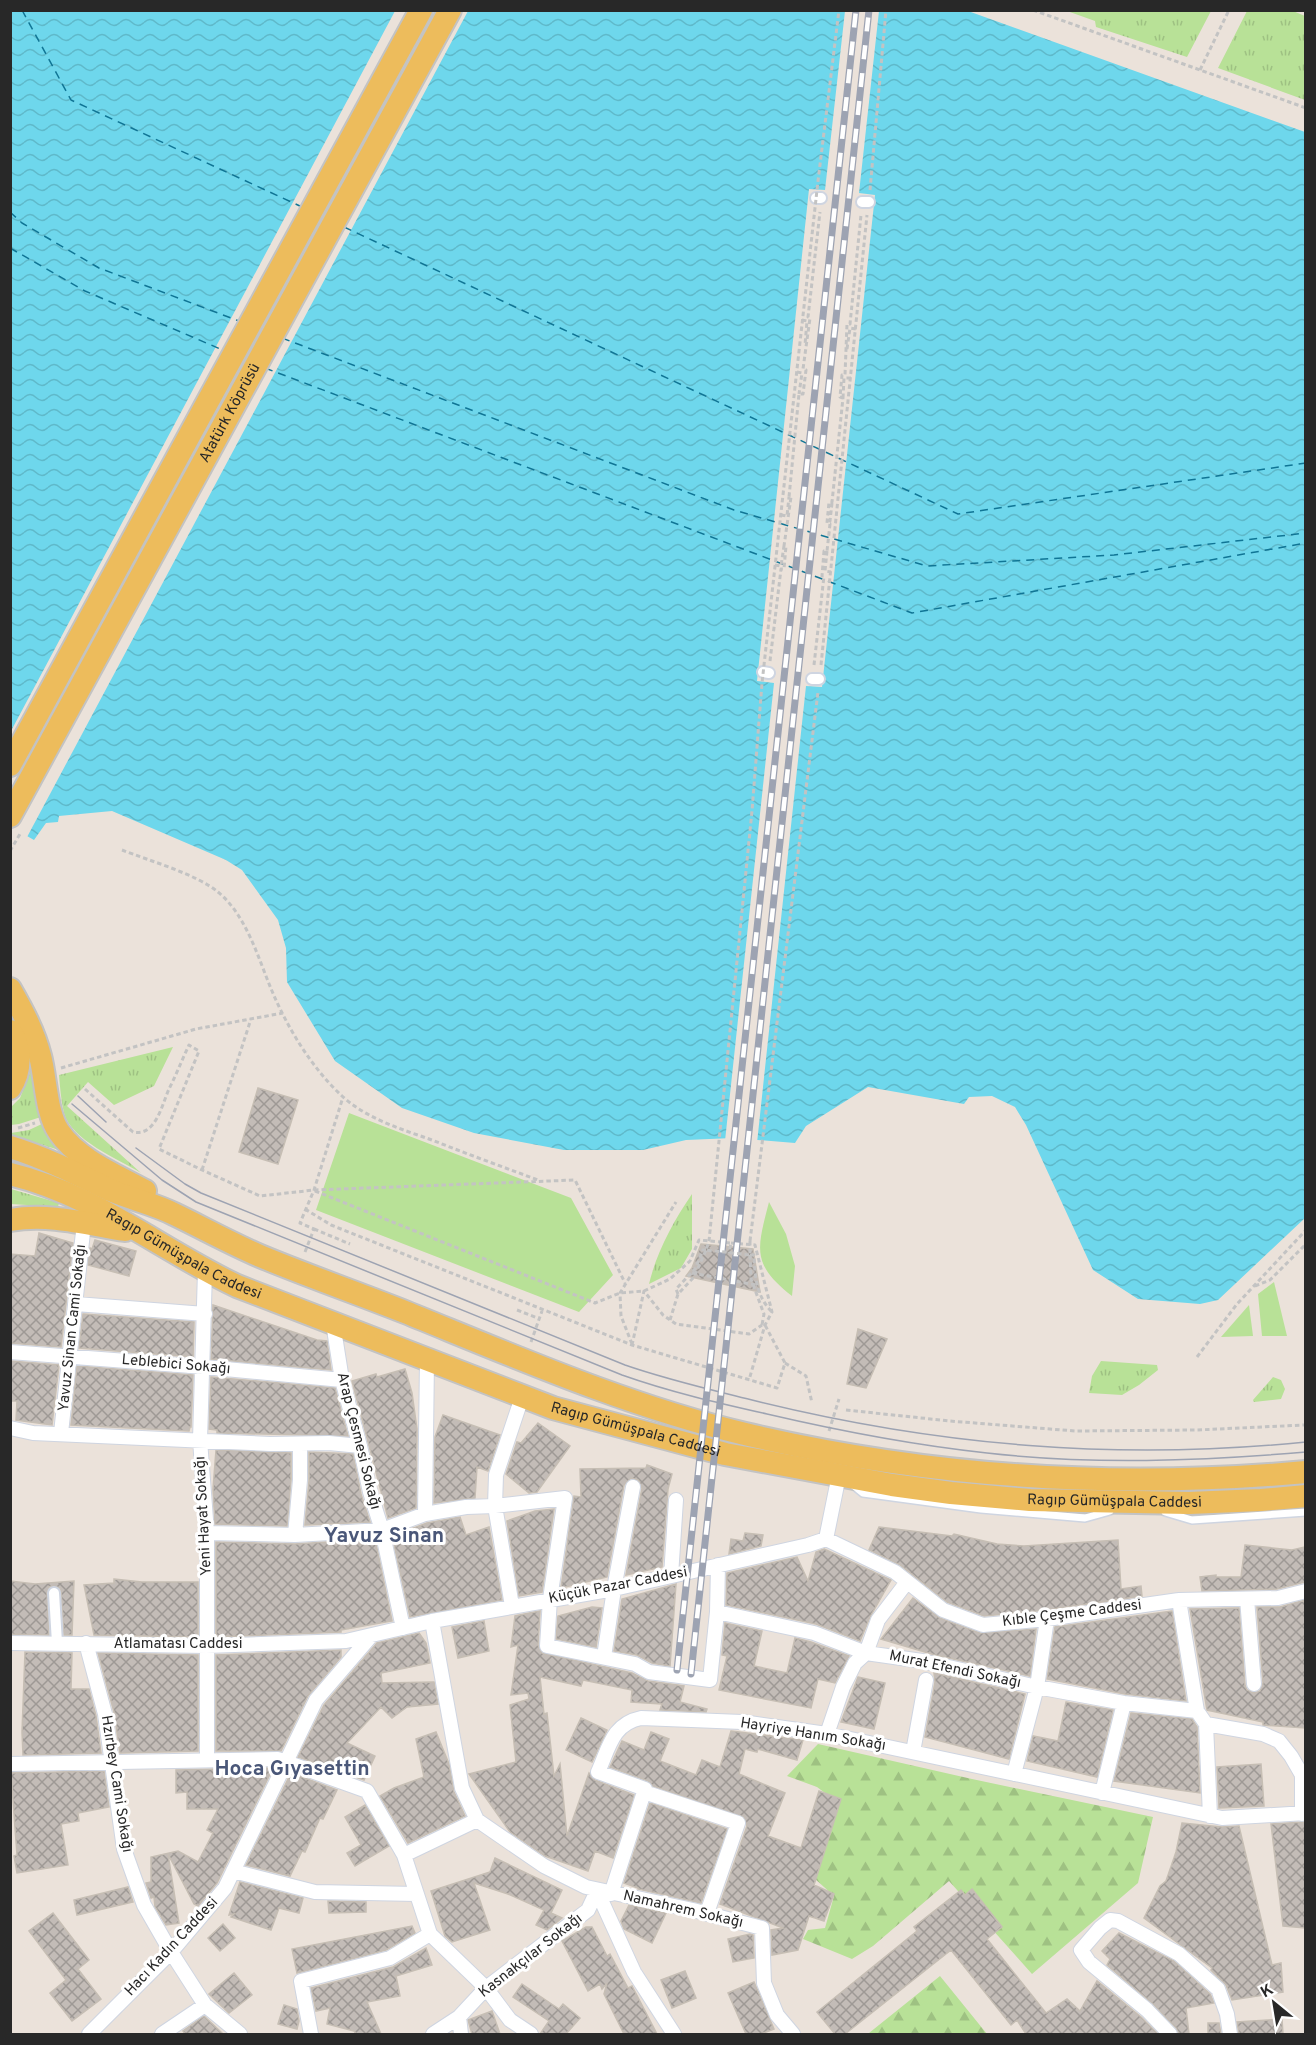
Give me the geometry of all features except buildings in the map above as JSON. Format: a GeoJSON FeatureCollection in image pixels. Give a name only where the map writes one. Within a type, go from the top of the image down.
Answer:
{"type":"FeatureCollection","features":[{"type":"Feature","properties":{"kind":"main road","name":"Atatürk Köprüsü"},"geometry":{"type":"LineString","coordinates":[[10,765],[421,10]]}},
{"type":"Feature","properties":{"kind":"main road","name":"Atatürk Köprüsü"},"geometry":{"type":"LineString","coordinates":[[10,816],[450,10]]}},
{"type":"Feature","properties":{"kind":"main road"},"geometry":{"type":"LineString","coordinates":[[10,989],[32,1032],[40,1055],[55,1125],[60,1133],[90,1160],[147,1192],[172,1213]]}},
{"type":"Feature","properties":{"kind":"main road"},"geometry":{"type":"LineString","coordinates":[[10,1031],[18,1050],[19,1060],[17,1078],[10,1088]]}},
{"type":"Feature","properties":{"kind":"main road","name":"Ragıp Gümüşpala Caddesi"},"geometry":{"type":"LineString","coordinates":[[11,1138],[114,1192],[172,1213],[208,1232],[297,1270],[519,1359],[627,1399],[742,1434],[823,1450],[954,1470],[1075,1479],[1214,1479],[1305,1472]]}},
{"type":"Feature","properties":{"kind":"main road","name":"Ragıp Gümüşpala Caddesi"},"geometry":{"type":"LineString","coordinates":[[10,1174],[65,1192],[144,1234],[205,1271],[237,1286],[553,1408],[715,1452],[951,1493],[1051,1501],[1261,1500],[1305,1496]]}},
{"type":"Feature","properties":{"kind":"main road"},"geometry":{"type":"LineString","coordinates":[[10,1220],[51,1218],[144,1234]]}},
{"type":"Feature","properties":{"kind":"street","name":"Yavuz Sinan Cami Sokağı"},"geometry":{"type":"LineString","coordinates":[[61,1434],[84,1223]]}},
{"type":"Feature","properties":{"kind":"street","name":"Yeni Hayat Sokağı"},"geometry":{"type":"LineString","coordinates":[[205,1271],[204,1367],[200,1440],[207,1533],[207,1760]]}},
{"type":"Feature","properties":{"kind":"street"},"geometry":{"type":"LineString","coordinates":[[76,1304],[205,1314]]}},
{"type":"Feature","properties":{"kind":"street","name":"Arap Çesmesi Sokağı"},"geometry":{"type":"LineString","coordinates":[[333,1323],[342,1380],[370,1492],[382,1530],[403,1628]]}},
{"type":"Feature","properties":{"kind":"street","name":"Leblebici Sokağı"},"geometry":{"type":"LineString","coordinates":[[10,1352],[342,1380]]}},
{"type":"Feature","properties":{"kind":"street"},"geometry":{"type":"LineString","coordinates":[[425,1514],[427,1360]]}},
{"type":"Feature","properties":{"kind":"street"},"geometry":{"type":"LineString","coordinates":[[512,1606],[495,1506],[496,1475],[522,1397]]}},
{"type":"Feature","properties":{"kind":"street"},"geometry":{"type":"LineString","coordinates":[[10,1428],[33,1433],[360,1446]]}},
{"type":"Feature","properties":{"kind":"street"},"geometry":{"type":"LineString","coordinates":[[295,1535],[300,1479],[300,1445]]}},
{"type":"Feature","properties":{"kind":"street"},"geometry":{"type":"LineString","coordinates":[[826,1539],[839,1475]]}},
{"type":"Feature","properties":{"kind":"street"},"geometry":{"type":"LineString","coordinates":[[604,1657],[633,1487]]}},
{"type":"Feature","properties":{"kind":"street"},"geometry":{"type":"LineString","coordinates":[[207,1533],[295,1535],[382,1530],[425,1514],[466,1507],[566,1498],[550,1599],[547,1646],[635,1664],[649,1672],[710,1680],[717,1612],[718,1565]]}},
{"type":"Feature","properties":{"kind":"street"},"geometry":{"type":"LineString","coordinates":[[671,1576],[676,1500]]}},
{"type":"Feature","properties":{"kind":"street","name":"Küçük Pazar Caddesi"},"geometry":{"type":"LineString","coordinates":[[346,1641],[432,1621],[614,1589],[826,1539]]}},
{"type":"Feature","properties":{"kind":"street","name":"Kıble Çeşme Caddesi"},"geometry":{"type":"LineString","coordinates":[[826,1539],[895,1572],[943,1610],[983,1624],[1047,1619],[1179,1600],[1278,1598],[1305,1592]]}},
{"type":"Feature","properties":{"kind":"street"},"geometry":{"type":"LineString","coordinates":[[827,1734],[843,1686],[855,1663],[866,1653],[878,1620],[908,1582]]}},
{"type":"Feature","properties":{"kind":"street"},"geometry":{"type":"LineString","coordinates":[[54,1593],[57,1643]]}},
{"type":"Feature","properties":{"kind":"street"},"geometry":{"type":"LineString","coordinates":[[1247,1599],[1254,1684]]}},
{"type":"Feature","properties":{"kind":"street"},"geometry":{"type":"LineString","coordinates":[[1179,1600],[1197,1711],[1206,1724],[1210,1816]]}},
{"type":"Feature","properties":{"kind":"street","name":"Murat Efendi Sokağı"},"geometry":{"type":"LineString","coordinates":[[717,1612],[814,1633],[866,1653],[922,1662],[1124,1703],[1197,1711]]}},
{"type":"Feature","properties":{"kind":"street"},"geometry":{"type":"LineString","coordinates":[[1014,1774],[1037,1687],[1047,1619]]}},
{"type":"Feature","properties":{"kind":"street"},"geometry":{"type":"LineString","coordinates":[[432,1621],[462,1788],[477,1820],[544,1866],[586,1887],[604,1892]]}},
{"type":"Feature","properties":{"kind":"street","name":"Hacı Kadın Caddesi"},"geometry":{"type":"LineString","coordinates":[[97,2032],[171,1952],[225,1888],[282,1760],[316,1700],[370,1636]]}},
{"type":"Feature","properties":{"kind":"street","name":"Atlamatası Caddesi"},"geometry":{"type":"LineString","coordinates":[[10,1643],[206,1646],[346,1641]]}},
{"type":"Feature","properties":{"kind":"street","name":"Hzırbey Cami Sokağı"},"geometry":{"type":"LineString","coordinates":[[86,1643],[105,1714],[124,1849],[144,1905],[205,2005],[240,2034]]}},
{"type":"Feature","properties":{"kind":"street"},"geometry":{"type":"LineString","coordinates":[[913,1752],[926,1680]]}},
{"type":"Feature","properties":{"kind":"street"},"geometry":{"type":"LineString","coordinates":[[1102,1793],[1124,1703]]}},
{"type":"Feature","properties":{"kind":"street","name":"Hayriye Hanım Sokağı"},"geometry":{"type":"LineString","coordinates":[[644,1792],[645,1790],[598,1772],[620,1726],[641,1718],[742,1722],[827,1734],[1210,1816],[1245,1818],[1304,1813]]}},
{"type":"Feature","properties":{"kind":"street"},"geometry":{"type":"LineString","coordinates":[[1206,1724],[1263,1734],[1279,1741],[1292,1756],[1302,1775],[1304,1813]]}},
{"type":"Feature","properties":{"kind":"street"},"geometry":{"type":"LineString","coordinates":[[10,1764],[282,1760],[366,1791],[404,1855],[430,1934],[486,1988],[510,2020],[531,2034]]}},
{"type":"Feature","properties":{"kind":"street"},"geometry":{"type":"LineString","coordinates":[[674,2034],[634,1972],[604,1892],[644,1792],[738,1822],[707,1913]]}},
{"type":"Feature","properties":{"kind":"street"},"geometry":{"type":"LineString","coordinates":[[404,1855],[477,1820]]}},
{"type":"Feature","properties":{"kind":"street"},"geometry":{"type":"LineString","coordinates":[[233,1871],[315,1892],[417,1894]]}},
{"type":"Feature","properties":{"kind":"street","name":"Namahrem Sokağı"},"geometry":{"type":"LineString","coordinates":[[604,1892],[707,1913],[762,1928],[764,1983],[777,2015],[793,2034]]}},
{"type":"Feature","properties":{"kind":"street","name":"Kasnakçılar Sokağı"},"geometry":{"type":"LineString","coordinates":[[433,2034],[459,2017],[486,1988],[588,1910],[604,1892]]}},
{"type":"Feature","properties":{"kind":"street"},"geometry":{"type":"LineString","coordinates":[[1170,2034],[1147,2010],[1089,1962],[1083,1954],[1081,1950],[1110,1920],[1118,1921],[1179,1954],[1218,1989],[1227,2014],[1230,2034]]}},
{"type":"Feature","properties":{"kind":"street"},"geometry":{"type":"LineString","coordinates":[[311,2034],[302,1981],[390,1958],[430,1934]]}},
{"type":"Feature","properties":{"kind":"street"},"geometry":{"type":"LineString","coordinates":[[162,2034],[205,2005]]}},
{"type":"Feature","properties":{"kind":"street"},"geometry":{"type":"LineString","coordinates":[[459,2017],[461,2034]]}},
{"type":"Feature","properties":{"kind":"street"},"geometry":{"type":"LineString","coordinates":[[510,2020],[514,2034]]}},
{"type":"Feature","properties":{"kind":"lane"},"geometry":{"type":"LineString","coordinates":[[1138,1502],[1192,1520],[1305,1512]]}},
{"type":"Feature","properties":{"kind":"path"},"geometry":{"type":"LineString","coordinates":[[670,1320],[678,1294],[699,1268],[709,1241],[775,565],[839,10]]}},
{"type":"Feature","properties":{"kind":"path"},"geometry":{"type":"LineString","coordinates":[[847,349],[845,349],[846,332],[847,324],[850,324],[886,10]]}},
{"type":"Feature","properties":{"kind":"path"},"geometry":{"type":"LineString","coordinates":[[1033,10],[1305,108]]}},
{"type":"Feature","properties":{"kind":"path"},"geometry":{"type":"LineString","coordinates":[[1200,70],[1229,10]]}},
{"type":"Feature","properties":{"kind":"path"},"geometry":{"type":"LineString","coordinates":[[805,345],[807,345],[810,318],[808,317],[818,198]]}},
{"type":"Feature","properties":{"kind":"path"},"geometry":{"type":"LineString","coordinates":[[772,1312],[761,1299],[751,1279],[750,1255],[816,679],[831,572],[856,329],[865,202]]}},
{"type":"Feature","properties":{"kind":"path"},"geometry":{"type":"LineString","coordinates":[[800,394],[803,394],[806,370],[802,369],[807,321],[802,320]]}},
{"type":"Feature","properties":{"kind":"path"},"geometry":{"type":"LineString","coordinates":[[843,398],[840,397],[842,375],[845,375],[850,328],[856,329]]}},
{"type":"Feature","properties":{"kind":"path"},"geometry":{"type":"LineString","coordinates":[[781,515],[786,516],[794,460],[802,373],[796,372]]}},
{"type":"Feature","properties":{"kind":"path"},"geometry":{"type":"LineString","coordinates":[[836,522],[830,521],[834,465],[844,378],[851,378]]}},
{"type":"Feature","properties":{"kind":"path"},"geometry":{"type":"LineString","coordinates":[[775,565],[781,566],[791,497],[789,497]]}},
{"type":"Feature","properties":{"kind":"path"},"geometry":{"type":"LineString","coordinates":[[831,572],[825,571],[830,524],[827,523],[829,502],[832,502]]}},
{"type":"Feature","properties":{"kind":"path"},"geometry":{"type":"LineString","coordinates":[[766,673],[781,569],[784,569],[786,546],[784,546]]}},
{"type":"Feature","properties":{"kind":"path"},"geometry":{"type":"LineString","coordinates":[[816,679],[824,551],[827,551]]}},
{"type":"Feature","properties":{"kind":"path"},"geometry":{"type":"LineString","coordinates":[[122,850],[186,875],[220,894],[237,915],[258,952],[283,1013],[306,1052],[324,1077],[343,1097],[381,1121],[540,1181]]}},
{"type":"Feature","properties":{"kind":"path"},"geometry":{"type":"LineString","coordinates":[[53,1070],[196,1029],[283,1013]]}},
{"type":"Feature","properties":{"kind":"path"},"geometry":{"type":"LineString","coordinates":[[202,1170],[251,1019]]}},
{"type":"Feature","properties":{"kind":"path"},"geometry":{"type":"LineString","coordinates":[[85,1089],[133,1132],[142,1132],[149,1129],[161,1113],[189,1045],[200,1051],[159,1149],[261,1196],[314,1190],[575,1180],[625,1284]]}},
{"type":"Feature","properties":{"kind":"path"},"geometry":{"type":"LineString","coordinates":[[343,1097],[314,1190],[300,1223],[350,1244]]}},
{"type":"Feature","properties":{"kind":"path"},"geometry":{"type":"LineString","coordinates":[[11,1138],[24,1127],[40,1121]]}},
{"type":"Feature","properties":{"kind":"path"},"geometry":{"type":"LineString","coordinates":[[314,1190],[595,1303],[620,1293],[644,1291],[670,1279],[690,1261],[699,1240],[755,1245],[772,1312],[764,1325],[748,1380]]}},
{"type":"Feature","properties":{"kind":"path"},"geometry":{"type":"LineString","coordinates":[[632,1345],[621,1316],[620,1293],[676,1202]]}},
{"type":"Feature","properties":{"kind":"path"},"geometry":{"type":"LineString","coordinates":[[305,1209],[331,1225],[632,1345],[777,1388],[785,1363]]}},
{"type":"Feature","properties":{"kind":"path"},"geometry":{"type":"LineString","coordinates":[[297,1270],[314,1229]]}},
{"type":"Feature","properties":{"kind":"path"},"geometry":{"type":"LineString","coordinates":[[1197,1357],[1237,1304],[1305,1230]]}},
{"type":"Feature","properties":{"kind":"path"},"geometry":{"type":"LineString","coordinates":[[729,1253],[731,1243]]}},
{"type":"Feature","properties":{"kind":"path"},"geometry":{"type":"LineString","coordinates":[[1252,1287],[1270,1280],[1305,1244]]}},
{"type":"Feature","properties":{"kind":"path"},"geometry":{"type":"LineString","coordinates":[[694,1274],[703,1250],[754,1255],[754,1290],[764,1314],[764,1325],[785,1363],[806,1376],[812,1403]]}},
{"type":"Feature","properties":{"kind":"path"},"geometry":{"type":"LineString","coordinates":[[694,1274],[754,1285]]}},
{"type":"Feature","properties":{"kind":"path"},"geometry":{"type":"LineString","coordinates":[[644,1291],[663,1315],[676,1324],[749,1334],[764,1325]]}},
{"type":"Feature","properties":{"kind":"path"},"geometry":{"type":"LineString","coordinates":[[632,1345],[644,1291]]}},
{"type":"Feature","properties":{"kind":"path"},"geometry":{"type":"LineString","coordinates":[[517,1310],[540,1319]]}},
{"type":"Feature","properties":{"kind":"path"},"geometry":{"type":"LineString","coordinates":[[530,1346],[542,1311]]}},
{"type":"Feature","properties":{"kind":"path"},"geometry":{"type":"LineString","coordinates":[[846,1410],[1075,1431],[1197,1430],[1304,1425]]}},
{"type":"Feature","properties":{"kind":"green space"},"geometry":{"type":"Polygon","coordinates":[[[1067,11],[1211,11],[1187,57],[1096,27],[1095,21],[1067,11]]]}},
{"type":"Feature","properties":{"kind":"green space"},"geometry":{"type":"Polygon","coordinates":[[[1247,11],[1293,11],[1305,16],[1305,100],[1218,68],[1247,11]]]}},
{"type":"Feature","properties":{"kind":"green space"},"geometry":{"type":"Polygon","coordinates":[[[173,1047],[154,1086],[114,1105],[88,1082],[67,1106],[141,1173],[96,1148],[68,1123],[61,1099],[59,1075],[173,1047]]]}},
{"type":"Feature","properties":{"kind":"green space"},"geometry":{"type":"Polygon","coordinates":[[[32,1068],[41,1117],[11,1125],[10,1108],[20,1098],[32,1068]]]}},
{"type":"Feature","properties":{"kind":"green space"},"geometry":{"type":"Polygon","coordinates":[[[349,1113],[571,1198],[613,1275],[579,1312],[316,1210],[349,1113]]]}},
{"type":"Feature","properties":{"kind":"green space"},"geometry":{"type":"Polygon","coordinates":[[[44,1123],[48,1135],[59,1150],[11,1135],[11,1133],[29,1130],[44,1123]]]}},
{"type":"Feature","properties":{"kind":"green space"},"geometry":{"type":"Polygon","coordinates":[[[11,1189],[59,1203],[58,1207],[11,1204],[11,1189]]]}},
{"type":"Feature","properties":{"kind":"green space"},"geometry":{"type":"Polygon","coordinates":[[[692,1194],[692,1249],[681,1268],[649,1284],[666,1237],[692,1194]]]}},
{"type":"Feature","properties":{"kind":"green space"},"geometry":{"type":"Polygon","coordinates":[[[769,1202],[786,1234],[795,1266],[792,1296],[769,1274],[761,1255],[760,1244],[769,1202]]]}},
{"type":"Feature","properties":{"kind":"green space"},"geometry":{"type":"Polygon","coordinates":[[[1274,1282],[1287,1336],[1262,1336],[1258,1294],[1274,1282]]]}},
{"type":"Feature","properties":{"kind":"green space"},"geometry":{"type":"Polygon","coordinates":[[[1249,1305],[1253,1336],[1221,1337],[1249,1305]]]}},
{"type":"Feature","properties":{"kind":"green space"},"geometry":{"type":"Polygon","coordinates":[[[1101,1361],[1157,1365],[1158,1370],[1122,1395],[1089,1393],[1092,1376],[1101,1361]]]}},
{"type":"Feature","properties":{"kind":"green space"},"geometry":{"type":"Polygon","coordinates":[[[1273,1377],[1281,1380],[1285,1389],[1281,1399],[1254,1402],[1253,1400],[1273,1377]]]}},
{"type":"Feature","properties":{"kind":"green space"},"geometry":{"type":"Polygon","coordinates":[[[818,1744],[1153,1817],[1138,1883],[1032,1974],[949,1881],[873,1946],[852,1959],[803,1939],[808,1930],[825,1928],[834,1896],[814,1878],[837,1802],[817,1787],[787,1776],[818,1744]]]}},
{"type":"Feature","properties":{"kind":"green space"},"geometry":{"type":"Polygon","coordinates":[[[940,1976],[987,2034],[869,2033],[940,1976]]]}},
{"type":"Feature","properties":{"kind":"water"},"geometry":{"type":"Polygon","coordinates":[[[11,11],[968,11],[1305,132],[1305,1218],[1218,1300],[1200,1304],[1138,1299],[1093,1270],[1026,1125],[1015,1107],[992,1096],[969,1097],[964,1104],[868,1087],[806,1126],[795,1143],[733,1138],[686,1140],[643,1150],[564,1150],[474,1133],[402,1108],[335,1061],[287,982],[286,948],[278,920],[242,870],[226,860],[112,811],[59,816],[58,822],[46,823],[34,840],[11,827],[11,11]]]}},
{"type":"Feature","properties":{"kind":"pier"},"geometry":{"type":"Polygon","coordinates":[[[395,11],[468,11],[26,839],[10,830],[11,731],[395,11]]]}},
{"type":"Feature","properties":{"kind":"pier"},"geometry":{"type":"Polygon","coordinates":[[[845,11],[879,11],[859,193],[875,195],[822,687],[806,686],[757,1143],[725,1141],[774,683],[757,681],[809,189],[825,190],[845,11]]]}},
{"type":"Feature","properties":{"kind":"ferry route"},"geometry":{"type":"LineString","coordinates":[[22,10],[71,100],[302,207]]}},
{"type":"Feature","properties":{"kind":"ferry route"},"geometry":{"type":"LineString","coordinates":[[10,212],[22,223],[99,268],[239,321]]}},
{"type":"Feature","properties":{"kind":"ferry route"},"geometry":{"type":"LineString","coordinates":[[344,227],[958,514],[1306,463]]}},
{"type":"Feature","properties":{"kind":"ferry route"},"geometry":{"type":"LineString","coordinates":[[10,248],[85,291],[225,351]]}},
{"type":"Feature","properties":{"kind":"ferry route"},"geometry":{"type":"LineString","coordinates":[[282,338],[734,510],[927,566],[1114,555],[1306,533]]}},
{"type":"Feature","properties":{"kind":"ferry route"},"geometry":{"type":"LineString","coordinates":[[265,368],[912,613],[1306,543]]}},
{"type":"Feature","properties":{"kind":"tram line"},"geometry":{"type":"LineString","coordinates":[[78,1096],[106,1122]]}},
{"type":"Feature","properties":{"kind":"tram line"},"geometry":{"type":"LineString","coordinates":[[72,1104],[162,1180],[196,1202],[622,1375],[676,1392],[849,1432],[932,1446],[1027,1457],[1146,1460],[1226,1458],[1306,1452]]}},
{"type":"Feature","properties":{"kind":"tram line"},"geometry":{"type":"LineString","coordinates":[[136,1148],[201,1193],[625,1365],[707,1389],[893,1429],[1029,1446],[1166,1450],[1236,1448],[1306,1442]]}},
{"type":"Feature","properties":{"kind":"railway"},"geometry":{"type":"LineString","coordinates":[[677,1670],[856,10]]}},
{"type":"Feature","properties":{"kind":"railway"},"geometry":{"type":"LineString","coordinates":[[691,1674],[869,10]]}},
{"type":"Feature","properties":{"kind":"district","name":"Yavuz Sinan"},"geometry":{"type":"Point","coordinates":[384,1536]}},
{"type":"Feature","properties":{"kind":"district","name":"Hoca Gıyasettin"},"geometry":{"type":"Point","coordinates":[292,1769]}}]}
